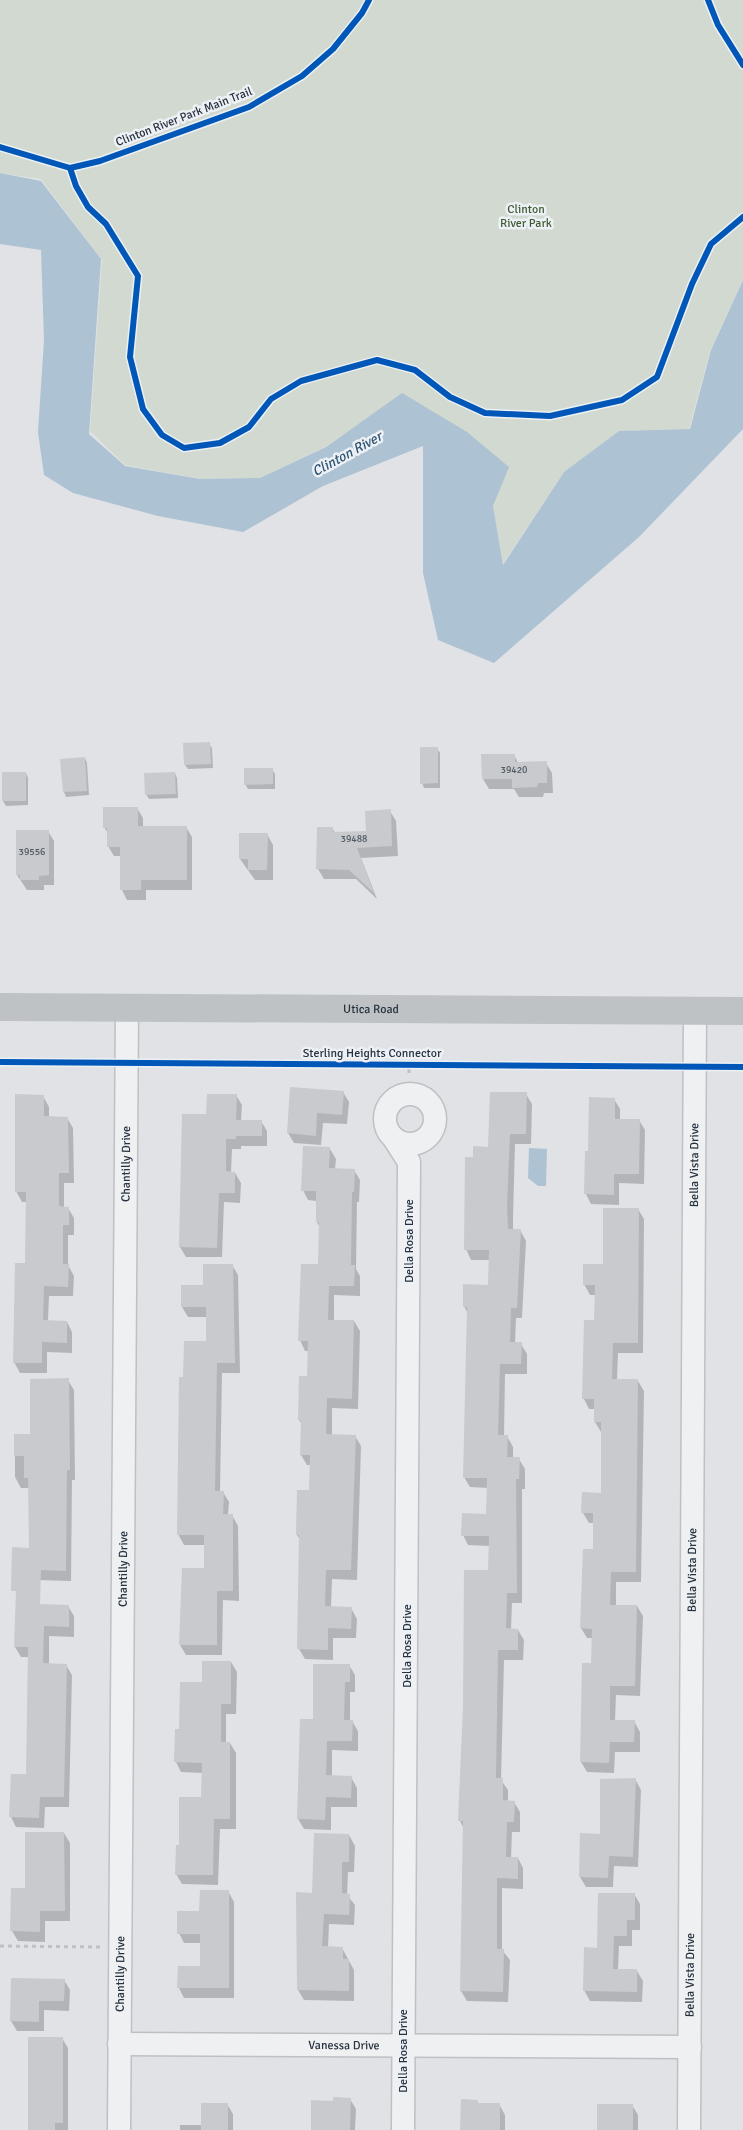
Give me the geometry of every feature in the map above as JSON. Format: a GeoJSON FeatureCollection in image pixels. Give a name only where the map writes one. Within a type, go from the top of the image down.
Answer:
{"type":"FeatureCollection","features":[{"type":"Feature","properties":{"kind":"street","name":"Utica Road"},"geometry":{"type":"LineString","coordinates":[[0,1007],[743,1011]]}},
{"type":"Feature","properties":{"kind":"street","name":"Chantilly Drive"},"geometry":{"type":"LineString","coordinates":[[119,2130],[127,1008]]}},
{"type":"Feature","properties":{"kind":"street","name":"Bella Vista Drive"},"geometry":{"type":"LineString","coordinates":[[689,2130],[695,1010]]}},
{"type":"Feature","properties":{"kind":"street"},"geometry":{"type":"LineString","coordinates":[[412,1094],[428,1101],[435,1116],[432,1132],[426,1139],[409,1162],[386,1126],[386,1110],[397,1098],[412,1094]]}},
{"type":"Feature","properties":{"kind":"street"},"geometry":{"type":"LineString","coordinates":[[395,1140],[410,1145],[426,1139]]}},
{"type":"Feature","properties":{"kind":"street","name":"Della Rosa Drive"},"geometry":{"type":"LineString","coordinates":[[403,2130],[409,1162]]}},
{"type":"Feature","properties":{"kind":"street","name":"Vanessa Drive"},"geometry":{"type":"LineString","coordinates":[[120,2044],[690,2047]]}},
{"type":"Feature","properties":{"kind":"path"},"geometry":{"type":"LineString","coordinates":[[409,1073],[410,1065]]}},
{"type":"Feature","properties":{"kind":"path"},"geometry":{"type":"LineString","coordinates":[[0,1946],[106,1947]]}},
{"type":"Feature","properties":{"kind":"green space","name":"Clinton River Park"},"geometry":{"type":"Polygon","coordinates":[[[0,0],[743,0],[743,279],[710,351],[689,429],[619,431],[563,473],[503,564],[493,507],[508,467],[402,394],[325,447],[260,478],[201,479],[125,465],[90,431],[102,260],[41,179],[0,173],[0,0]]]}},
{"type":"Feature","properties":{"kind":"water","name":"Clinton River"},"geometry":{"type":"Polygon","coordinates":[[[0,173],[41,181],[101,259],[89,434],[125,466],[200,479],[260,478],[326,447],[402,393],[467,432],[509,467],[493,506],[503,565],[564,472],[619,431],[690,429],[711,350],[743,280],[743,429],[639,537],[494,663],[438,640],[423,573],[423,446],[323,486],[243,532],[158,516],[73,493],[44,475],[38,432],[44,340],[41,250],[0,244],[0,173]]]}},
{"type":"Feature","properties":{"kind":"water"},"geometry":{"type":"Polygon","coordinates":[[[529,1148],[547,1149],[546,1186],[538,1186],[528,1178],[529,1148]]]}},
{"type":"Feature","properties":{"kind":"building"},"geometry":{"type":"Polygon","coordinates":[[[210,742],[211,764],[184,765],[183,743],[210,742]]]}},
{"type":"Feature","properties":{"kind":"building"},"geometry":{"type":"Polygon","coordinates":[[[420,747],[438,747],[438,783],[420,784],[420,747]]]}},
{"type":"Feature","properties":{"kind":"building"},"geometry":{"type":"Polygon","coordinates":[[[481,754],[515,754],[515,762],[547,761],[547,783],[538,783],[537,787],[512,788],[512,779],[482,779],[481,754]]]}},
{"type":"Feature","properties":{"kind":"building"},"geometry":{"type":"Polygon","coordinates":[[[85,757],[87,791],[63,792],[60,759],[85,757]]]}},
{"type":"Feature","properties":{"kind":"building"},"geometry":{"type":"Polygon","coordinates":[[[244,768],[273,768],[273,784],[244,785],[244,768]]]}},
{"type":"Feature","properties":{"kind":"building"},"geometry":{"type":"Polygon","coordinates":[[[2,772],[26,772],[26,801],[2,801],[2,772]]]}},
{"type":"Feature","properties":{"kind":"building"},"geometry":{"type":"Polygon","coordinates":[[[175,772],[176,794],[145,795],[144,773],[175,772]]]}},
{"type":"Feature","properties":{"kind":"building"},"geometry":{"type":"Polygon","coordinates":[[[103,807],[138,807],[138,826],[187,826],[187,880],[141,880],[141,890],[120,890],[120,847],[107,847],[107,828],[103,828],[103,807]]]}},
{"type":"Feature","properties":{"kind":"building"},"geometry":{"type":"Polygon","coordinates":[[[391,809],[392,846],[357,848],[374,893],[349,870],[316,869],[317,827],[333,827],[333,832],[366,831],[365,811],[391,809]]]}},
{"type":"Feature","properties":{"kind":"building"},"geometry":{"type":"Polygon","coordinates":[[[16,830],[49,830],[49,875],[39,876],[39,880],[20,880],[20,875],[16,875],[16,830]]]}},
{"type":"Feature","properties":{"kind":"building"},"geometry":{"type":"Polygon","coordinates":[[[239,833],[268,833],[267,870],[248,870],[248,859],[239,859],[239,833]]]}},
{"type":"Feature","properties":{"kind":"building"},"geometry":{"type":"Polygon","coordinates":[[[290,1087],[344,1091],[342,1115],[317,1113],[316,1136],[287,1133],[290,1087]]]}},
{"type":"Feature","properties":{"kind":"building"},"geometry":{"type":"Polygon","coordinates":[[[490,1092],[527,1092],[526,1134],[510,1134],[507,1207],[508,1229],[521,1229],[517,1308],[511,1308],[510,1342],[522,1342],[521,1364],[500,1364],[498,1435],[508,1435],[507,1457],[520,1457],[519,1479],[516,1479],[517,1593],[507,1593],[506,1628],[518,1629],[518,1650],[498,1650],[496,1778],[503,1778],[503,1800],[515,1801],[514,1822],[507,1822],[506,1857],[518,1857],[518,1879],[497,1878],[497,1949],[504,1949],[503,1992],[460,1991],[463,1821],[458,1821],[463,1706],[464,1570],[488,1570],[489,1536],[461,1536],[462,1513],[486,1514],[487,1478],[463,1478],[467,1307],[463,1307],[463,1284],[488,1285],[489,1250],[464,1250],[465,1157],[473,1157],[473,1146],[488,1147],[490,1092]]]}},
{"type":"Feature","properties":{"kind":"building"},"geometry":{"type":"Polygon","coordinates":[[[15,1094],[44,1095],[44,1116],[68,1117],[69,1173],[59,1173],[59,1206],[69,1207],[69,1225],[63,1225],[63,1264],[69,1264],[68,1287],[44,1286],[43,1320],[67,1321],[67,1343],[42,1342],[42,1363],[13,1363],[15,1263],[25,1263],[26,1192],[15,1192],[15,1094]]]}},
{"type":"Feature","properties":{"kind":"building"},"geometry":{"type":"Polygon","coordinates":[[[207,1094],[237,1094],[236,1120],[262,1120],[262,1136],[236,1136],[236,1139],[226,1139],[226,1171],[235,1172],[235,1193],[219,1193],[217,1248],[179,1247],[182,1114],[206,1114],[207,1094]]]}},
{"type":"Feature","properties":{"kind":"building"},"geometry":{"type":"Polygon","coordinates":[[[589,1097],[615,1098],[615,1119],[640,1119],[639,1174],[614,1174],[614,1195],[584,1194],[585,1151],[588,1151],[589,1097]]]}},
{"type":"Feature","properties":{"kind":"building"},"geometry":{"type":"Polygon","coordinates":[[[303,1146],[330,1147],[329,1168],[355,1169],[354,1192],[352,1192],[351,1265],[355,1265],[354,1286],[329,1286],[328,1320],[354,1320],[352,1399],[327,1398],[326,1434],[356,1435],[351,1570],[326,1570],[325,1606],[352,1607],[351,1629],[328,1628],[328,1650],[297,1649],[299,1535],[296,1535],[297,1490],[309,1490],[310,1455],[300,1455],[301,1420],[298,1420],[299,1376],[307,1376],[308,1341],[298,1341],[301,1264],[318,1264],[319,1222],[316,1222],[316,1191],[301,1191],[303,1146]]]}},
{"type":"Feature","properties":{"kind":"building"},"geometry":{"type":"Polygon","coordinates":[[[603,1208],[639,1208],[638,1343],[613,1343],[612,1379],[638,1379],[636,1572],[611,1572],[610,1605],[637,1605],[635,1686],[610,1686],[610,1720],[635,1720],[634,1742],[610,1742],[609,1763],[580,1762],[582,1663],[591,1663],[592,1629],[580,1628],[583,1549],[593,1549],[593,1513],[581,1513],[582,1492],[601,1493],[601,1422],[594,1422],[594,1399],[582,1399],[584,1320],[594,1320],[595,1285],[583,1285],[583,1264],[603,1264],[603,1208]]]}},
{"type":"Feature","properties":{"kind":"building"},"geometry":{"type":"Polygon","coordinates":[[[203,1264],[233,1264],[235,1363],[217,1363],[215,1491],[224,1491],[223,1514],[233,1514],[233,1591],[217,1591],[217,1645],[179,1645],[182,1568],[204,1568],[204,1535],[177,1535],[179,1377],[183,1377],[184,1341],[206,1341],[206,1307],[181,1307],[181,1285],[203,1285],[203,1264]]]}},
{"type":"Feature","properties":{"kind":"building"},"geometry":{"type":"Polygon","coordinates":[[[69,1378],[70,1470],[67,1470],[66,1571],[41,1570],[40,1604],[69,1605],[69,1627],[44,1626],[43,1663],[67,1664],[64,1797],[40,1797],[39,1818],[9,1817],[11,1774],[26,1774],[28,1647],[14,1647],[16,1591],[11,1591],[12,1547],[29,1548],[28,1478],[24,1478],[24,1456],[14,1456],[14,1434],[30,1434],[30,1379],[69,1378]]]}},
{"type":"Feature","properties":{"kind":"building"},"geometry":{"type":"Polygon","coordinates":[[[202,1661],[231,1661],[231,1704],[221,1704],[221,1742],[230,1742],[230,1819],[214,1819],[213,1875],[175,1875],[176,1845],[179,1845],[179,1797],[201,1797],[202,1763],[174,1762],[175,1729],[179,1729],[180,1682],[202,1682],[202,1661]]]}},
{"type":"Feature","properties":{"kind":"building"},"geometry":{"type":"Polygon","coordinates":[[[313,1664],[350,1664],[350,1682],[345,1682],[344,1720],[353,1720],[352,1741],[327,1741],[326,1775],[352,1776],[351,1798],[326,1797],[325,1820],[297,1819],[300,1719],[313,1719],[313,1664]]]}},
{"type":"Feature","properties":{"kind":"building"},"geometry":{"type":"Polygon","coordinates":[[[636,1778],[633,1857],[609,1856],[608,1878],[579,1877],[580,1833],[600,1834],[600,1779],[636,1778]]]}},
{"type":"Feature","properties":{"kind":"building"},"geometry":{"type":"Polygon","coordinates":[[[25,1832],[64,1832],[65,1911],[40,1911],[40,1932],[10,1931],[11,1888],[25,1888],[25,1832]]]}},
{"type":"Feature","properties":{"kind":"building"},"geometry":{"type":"Polygon","coordinates":[[[314,1833],[349,1834],[349,1862],[342,1862],[342,1893],[350,1894],[349,1915],[324,1914],[322,1946],[343,1947],[343,1959],[349,1959],[349,1991],[297,1990],[296,1892],[312,1893],[314,1833]]]}},
{"type":"Feature","properties":{"kind":"building"},"geometry":{"type":"Polygon","coordinates":[[[200,1890],[229,1890],[229,1988],[177,1988],[178,1966],[200,1966],[200,1934],[177,1934],[177,1911],[199,1911],[200,1890]]]}},
{"type":"Feature","properties":{"kind":"building"},"geometry":{"type":"Polygon","coordinates":[[[598,1893],[635,1893],[635,1920],[627,1920],[627,1936],[614,1936],[613,1969],[637,1969],[637,1992],[583,1991],[584,1947],[597,1948],[598,1893]]]}},
{"type":"Feature","properties":{"kind":"building"},"geometry":{"type":"Polygon","coordinates":[[[11,1978],[65,1979],[64,2001],[39,2001],[39,2022],[10,2021],[11,1978]]]}},
{"type":"Feature","properties":{"kind":"building"},"geometry":{"type":"Polygon","coordinates":[[[28,2037],[63,2037],[63,2123],[55,2123],[55,2130],[28,2130],[28,2037]]]}},
{"type":"Feature","properties":{"kind":"building"},"geometry":{"type":"Polygon","coordinates":[[[333,2097],[351,2098],[350,2130],[311,2130],[311,2100],[333,2101],[333,2097]]]}},
{"type":"Feature","properties":{"kind":"building"},"geometry":{"type":"Polygon","coordinates":[[[461,2099],[478,2100],[478,2103],[500,2103],[500,2130],[460,2130],[461,2099]]]}},
{"type":"Feature","properties":{"kind":"building"},"geometry":{"type":"Polygon","coordinates":[[[201,2103],[228,2103],[228,2130],[201,2130],[201,2103]]]}},
{"type":"Feature","properties":{"kind":"building"},"geometry":{"type":"Polygon","coordinates":[[[597,2104],[633,2104],[633,2130],[597,2130],[597,2104]]]}},
{"type":"Feature","properties":{"kind":"cycle path","name":"Clinton River Park Main Trail"},"geometry":{"type":"LineString","coordinates":[[0,147],[70,168],[100,161],[249,107],[302,76],[333,49],[362,13],[369,0]]}},
{"type":"Feature","properties":{"kind":"cycle path"},"geometry":{"type":"LineString","coordinates":[[708,0],[718,25],[743,65]]}},
{"type":"Feature","properties":{"kind":"cycle path"},"geometry":{"type":"LineString","coordinates":[[70,168],[76,186],[88,207],[106,224],[138,276],[130,357],[143,409],[162,435],[184,448],[220,443],[249,427],[271,399],[301,381],[377,360],[415,370],[450,397],[485,413],[550,416],[622,400],[657,377],[692,284],[711,244],[743,217]]}},
{"type":"Feature","properties":{"kind":"cycle path","name":"Sterling Heights Connector"},"geometry":{"type":"LineString","coordinates":[[0,1062],[743,1067]]}}]}
